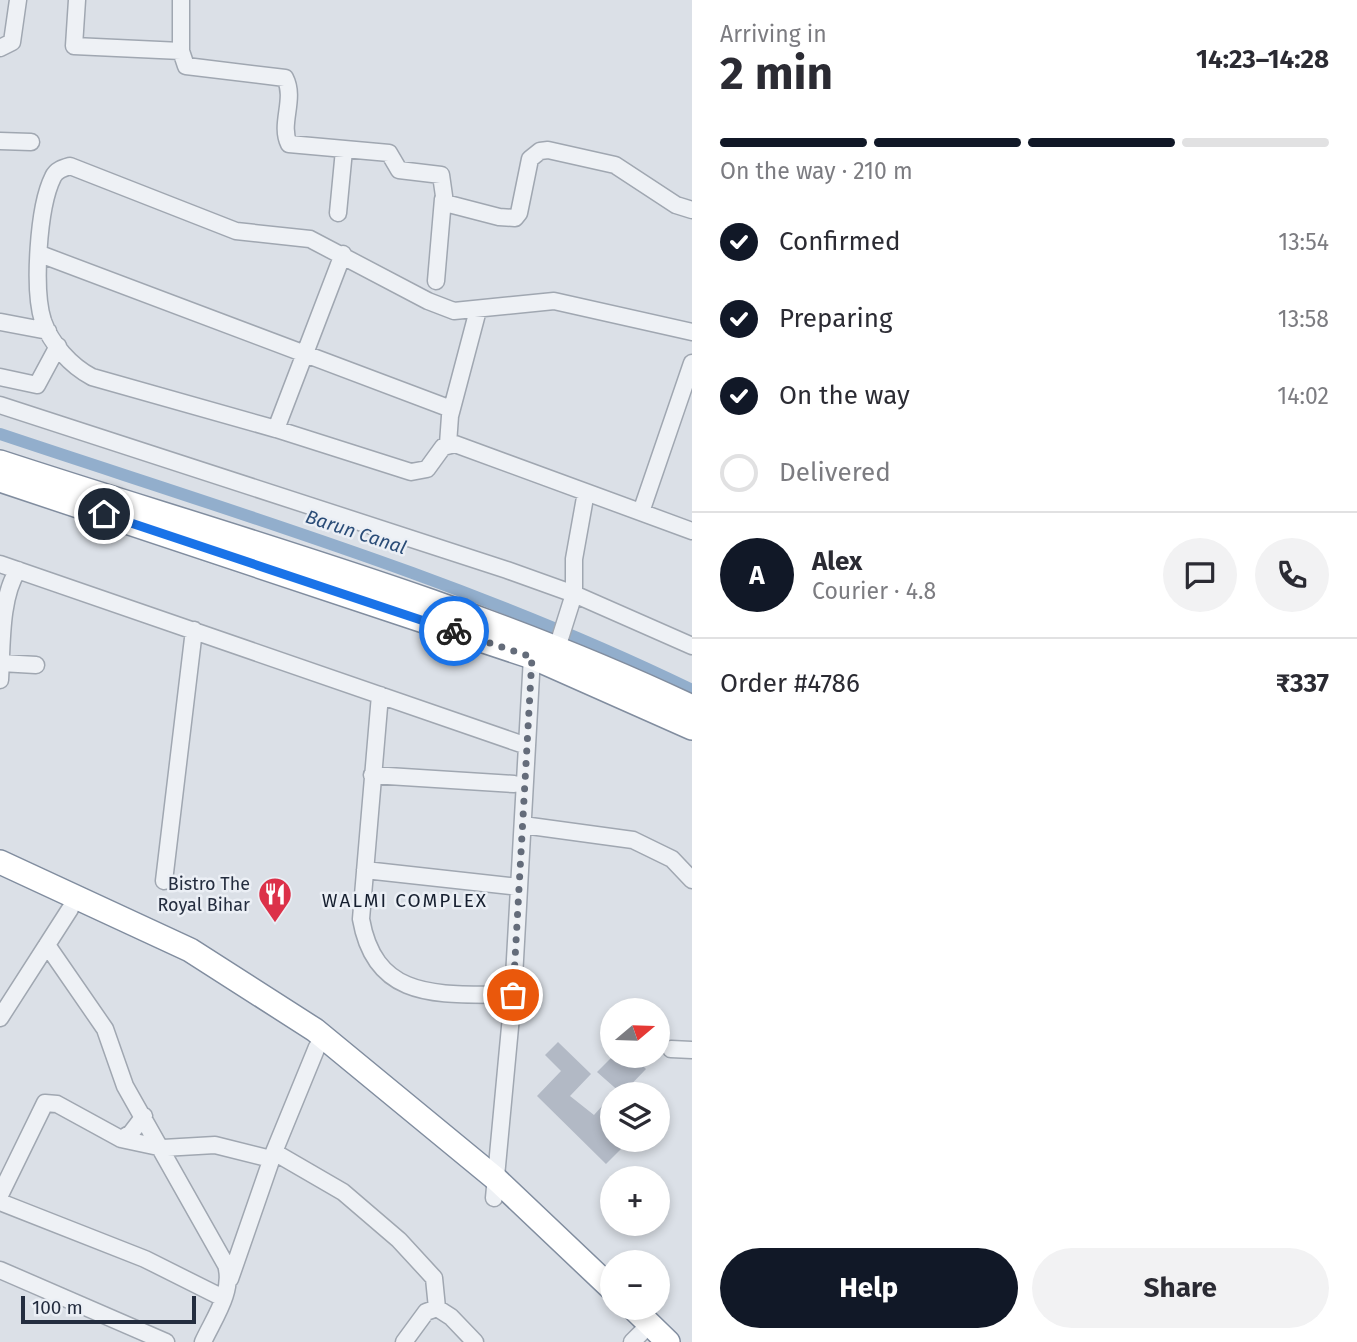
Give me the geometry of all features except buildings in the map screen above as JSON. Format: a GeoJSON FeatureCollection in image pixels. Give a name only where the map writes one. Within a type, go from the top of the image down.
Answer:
{"type":"FeatureCollection","features":[{"type":"Feature","properties":{"kind":"highway"},"geometry":{"type":"LineString","coordinates":[[0,462],[558,642],[692,707]]}},
{"type":"Feature","properties":{"kind":"highway"},"geometry":{"type":"LineString","coordinates":[[0,480],[532,657],[692,728]]}},
{"type":"Feature","properties":{"kind":"highway"},"geometry":{"type":"LineString","coordinates":[[0,862],[178,944],[281,1006],[315,1030],[600,1279]]}},
{"type":"Feature","properties":{"kind":"highway"},"geometry":{"type":"LineString","coordinates":[[0,879],[70,909],[211,979],[317,1046],[495,1188],[600,1292]]}},
{"type":"Feature","properties":{"kind":"highway"},"geometry":{"type":"LineString","coordinates":[[625,1320],[641,1339]]}},
{"type":"Feature","properties":{"kind":"highway"},"geometry":{"type":"LineString","coordinates":[[645,1320],[668,1342]]}},
{"type":"Feature","properties":{"kind":"street"},"geometry":{"type":"LineString","coordinates":[[0,48],[12,43],[15,36],[18,0]]}},
{"type":"Feature","properties":{"kind":"street"},"geometry":{"type":"LineString","coordinates":[[77,0],[74,46],[181,51]]}},
{"type":"Feature","properties":{"kind":"street"},"geometry":{"type":"LineString","coordinates":[[181,0],[181,51],[186,66],[285,78],[289,91],[286,133],[289,144],[389,153],[399,170],[441,175],[443,199],[436,281]]}},
{"type":"Feature","properties":{"kind":"street"},"geometry":{"type":"LineString","coordinates":[[0,141],[31,142]]}},
{"type":"Feature","properties":{"kind":"street"},"geometry":{"type":"LineString","coordinates":[[338,213],[344,150]]}},
{"type":"Feature","properties":{"kind":"street"},"geometry":{"type":"LineString","coordinates":[[443,199],[445,204],[464,210],[514,218],[522,207],[530,159],[540,151],[548,150],[615,165],[676,205],[692,210]]}},
{"type":"Feature","properties":{"kind":"street"},"geometry":{"type":"LineString","coordinates":[[478,310],[451,409],[448,444],[427,469],[411,472],[276,429],[92,377],[71,363],[48,331],[38,292],[44,211],[52,178],[57,171],[70,166],[236,231],[257,235],[302,236],[344,254],[428,301],[454,311],[554,301],[692,332]]}},
{"type":"Feature","properties":{"kind":"street"},"geometry":{"type":"LineString","coordinates":[[40,254],[451,409]]}},
{"type":"Feature","properties":{"kind":"street"},"geometry":{"type":"LineString","coordinates":[[276,429],[344,254]]}},
{"type":"Feature","properties":{"kind":"street"},"geometry":{"type":"LineString","coordinates":[[1,322],[48,331]]}},
{"type":"Feature","properties":{"kind":"street"},"geometry":{"type":"LineString","coordinates":[[0,377],[37,385],[58,346]]}},
{"type":"Feature","properties":{"kind":"street"},"geometry":{"type":"LineString","coordinates":[[641,512],[692,363]]}},
{"type":"Feature","properties":{"kind":"street"},"geometry":{"type":"LineString","coordinates":[[0,405],[358,520],[692,646]]}},
{"type":"Feature","properties":{"kind":"street"},"geometry":{"type":"LineString","coordinates":[[448,444],[692,531]]}},
{"type":"Feature","properties":{"kind":"street"},"geometry":{"type":"LineString","coordinates":[[558,642],[573,599],[574,559],[586,492]]}},
{"type":"Feature","properties":{"kind":"street"},"geometry":{"type":"LineString","coordinates":[[0,564],[527,746]]}},
{"type":"Feature","properties":{"kind":"street"},"geometry":{"type":"LineString","coordinates":[[0,680],[5,601],[11,578],[18,570]]}},
{"type":"Feature","properties":{"kind":"street"},"geometry":{"type":"LineString","coordinates":[[164,881],[194,630]]}},
{"type":"Feature","properties":{"kind":"street"},"geometry":{"type":"LineString","coordinates":[[495,1188],[513,995],[532,657]]}},
{"type":"Feature","properties":{"kind":"street"},"geometry":{"type":"LineString","coordinates":[[1,663],[36,665]]}},
{"type":"Feature","properties":{"kind":"street"},"geometry":{"type":"LineString","coordinates":[[380,695],[361,919],[365,941],[377,964],[394,981],[406,987],[434,992],[513,995]]}},
{"type":"Feature","properties":{"kind":"street"},"geometry":{"type":"LineString","coordinates":[[372,775],[514,784]]}},
{"type":"Feature","properties":{"kind":"street"},"geometry":{"type":"LineString","coordinates":[[523,825],[619,836],[672,859],[692,880]]}},
{"type":"Feature","properties":{"kind":"street"},"geometry":{"type":"LineString","coordinates":[[365,870],[519,887]]}},
{"type":"Feature","properties":{"kind":"street"},"geometry":{"type":"LineString","coordinates":[[0,1018],[70,909]]}},
{"type":"Feature","properties":{"kind":"street"},"geometry":{"type":"LineString","coordinates":[[47,945],[105,1029],[125,1086],[163,1148],[230,1279]]}},
{"type":"Feature","properties":{"kind":"street"},"geometry":{"type":"LineString","coordinates":[[205,1342],[230,1279],[272,1156],[317,1046]]}},
{"type":"Feature","properties":{"kind":"street"},"geometry":{"type":"LineString","coordinates":[[671,1049],[692,1050]]}},
{"type":"Feature","properties":{"kind":"street"},"geometry":{"type":"LineString","coordinates":[[0,1195],[46,1103],[57,1104],[121,1139],[163,1148],[215,1145],[272,1156],[343,1192],[399,1240],[434,1278],[437,1308]]}},
{"type":"Feature","properties":{"kind":"street"},"geometry":{"type":"LineString","coordinates":[[121,1139],[131,1133],[144,1116]]}},
{"type":"Feature","properties":{"kind":"street"},"geometry":{"type":"LineString","coordinates":[[0,1202],[145,1259],[223,1298]]}},
{"type":"Feature","properties":{"kind":"street"},"geometry":{"type":"LineString","coordinates":[[0,1270],[166,1342]]}},
{"type":"Feature","properties":{"kind":"street"},"geometry":{"type":"LineString","coordinates":[[404,1342],[426,1312],[437,1308]]}},
{"type":"Feature","properties":{"kind":"street"},"geometry":{"type":"LineString","coordinates":[[437,1308],[451,1317],[475,1342]]}},
{"type":"Feature","properties":{"kind":"waterway","name":"Barun Canal"},"geometry":{"type":"LineString","coordinates":[[0,434],[437,582],[523,615],[692,690]]}},
{"type":"Feature","properties":{"kind":"way so far"},"geometry":{"type":"LineString","coordinates":[[454,631],[532,657],[513,995]]}},
{"type":"Feature","properties":{"kind":"place","name":"Bistro The Royal Bihar"},"geometry":{"type":"Point","coordinates":[275,924]}},
{"type":"Feature","properties":{"kind":"district","name":"WALMI COMPLEX"},"geometry":{"type":"Point","coordinates":[405,900]}},
{"type":"Feature","properties":{"kind":"route"},"geometry":{"type":"LineString","coordinates":[[104,514],[454,631]]}}]}
